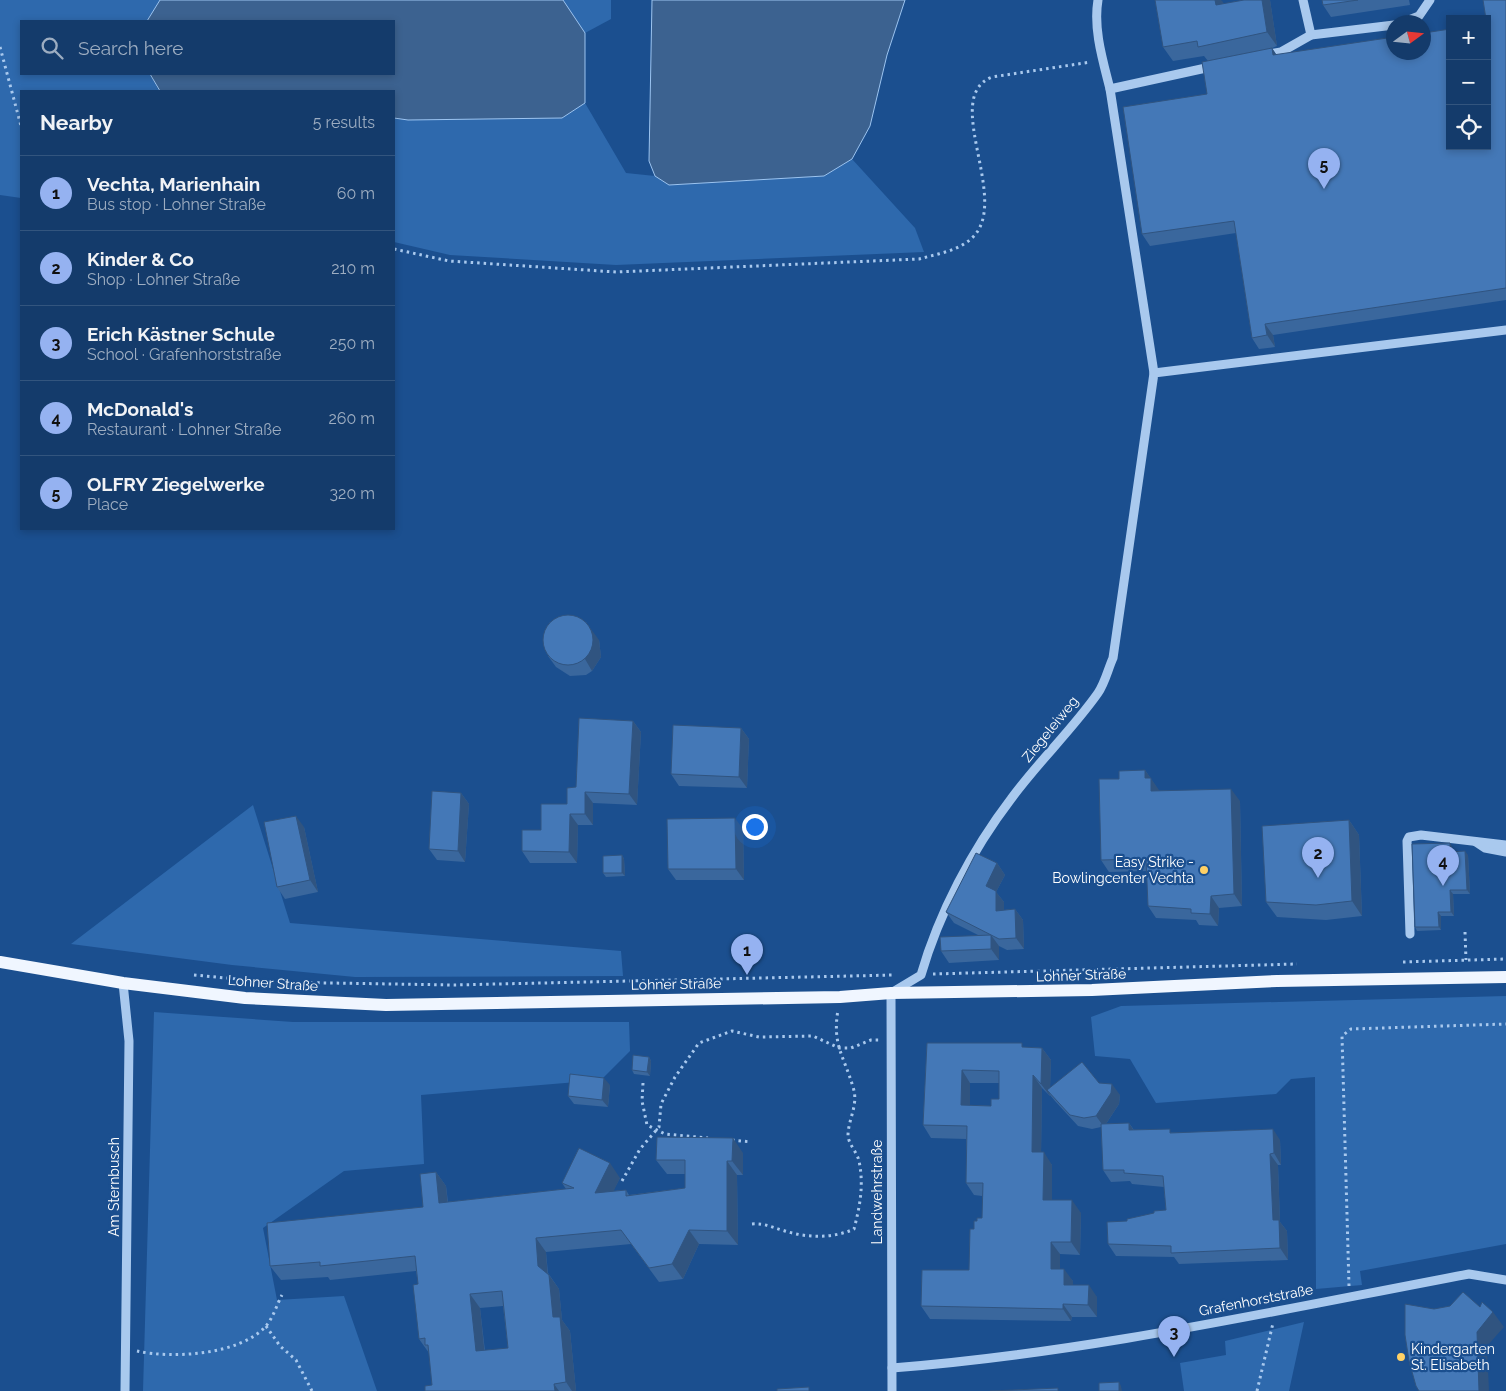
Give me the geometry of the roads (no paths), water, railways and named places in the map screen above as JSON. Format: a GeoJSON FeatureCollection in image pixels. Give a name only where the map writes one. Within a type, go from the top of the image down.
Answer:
{"type":"FeatureCollection","features":[{"type":"Feature","properties":{"kind":"main road","name":"Lohner Straße"},"geometry":{"type":"LineString","coordinates":[[0,962],[123,983],[245,998],[386,1005],[840,997],[892,993],[1092,990],[1277,981],[1506,977]]}},
{"type":"Feature","properties":{"kind":"street","name":"Ziegeleiweg"},"geometry":{"type":"LineString","coordinates":[[892,993],[921,974],[953,895],[980,845],[1010,799],[1099,691],[1113,658],[1154,373],[1110,89],[1102,60],[1096,13],[1098,0]]}},
{"type":"Feature","properties":{"kind":"street"},"geometry":{"type":"LineString","coordinates":[[1303,0],[1311,35]]}},
{"type":"Feature","properties":{"kind":"street"},"geometry":{"type":"LineString","coordinates":[[1420,15],[1430,0]]}},
{"type":"Feature","properties":{"kind":"street"},"geometry":{"type":"LineString","coordinates":[[1252,58],[1281,52],[1311,35],[1386,26]]}},
{"type":"Feature","properties":{"kind":"street"},"geometry":{"type":"LineString","coordinates":[[1110,89],[1224,64]]}},
{"type":"Feature","properties":{"kind":"street"},"geometry":{"type":"LineString","coordinates":[[1154,373],[1506,330]]}},
{"type":"Feature","properties":{"kind":"street"},"geometry":{"type":"LineString","coordinates":[[1410,934],[1408,837],[1421,835],[1506,845]]}},
{"type":"Feature","properties":{"kind":"street"},"geometry":{"type":"LineString","coordinates":[[1475,842],[1485,848],[1506,852]]}},
{"type":"Feature","properties":{"kind":"street","name":"Am Sternbusch"},"geometry":{"type":"LineString","coordinates":[[123,983],[129,1041],[125,1391]]}},
{"type":"Feature","properties":{"kind":"street","name":"Landwehrstraße"},"geometry":{"type":"LineString","coordinates":[[892,993],[892,1391]]}},
{"type":"Feature","properties":{"kind":"street","name":"Grafenhorststraße"},"geometry":{"type":"LineString","coordinates":[[892,1368],[1025,1355],[1469,1274],[1506,1280]]}},
{"type":"Feature","properties":{"kind":"place","name":"OLFRY Ziegelwerke"},"geometry":{"type":"Point","coordinates":[1324,189]}},
{"type":"Feature","properties":{"kind":"place","name":"Easy Strike - Bowlingcenter Vechta"},"geometry":{"type":"Point","coordinates":[1204,870]}},
{"type":"Feature","properties":{"kind":"place","name":"Kinder & Co"},"geometry":{"type":"Point","coordinates":[1318,878]}},
{"type":"Feature","properties":{"kind":"place","name":"McDonald's"},"geometry":{"type":"Point","coordinates":[1443,886]}},
{"type":"Feature","properties":{"kind":"place","name":"Vechta, Marienhain"},"geometry":{"type":"Point","coordinates":[747,975]}},
{"type":"Feature","properties":{"kind":"place","name":"Erich Kästner Schule"},"geometry":{"type":"Point","coordinates":[1174,1357]}},
{"type":"Feature","properties":{"kind":"place","name":"Kindergarten St. Elisabeth"},"geometry":{"type":"Point","coordinates":[1401,1357]}}]}
